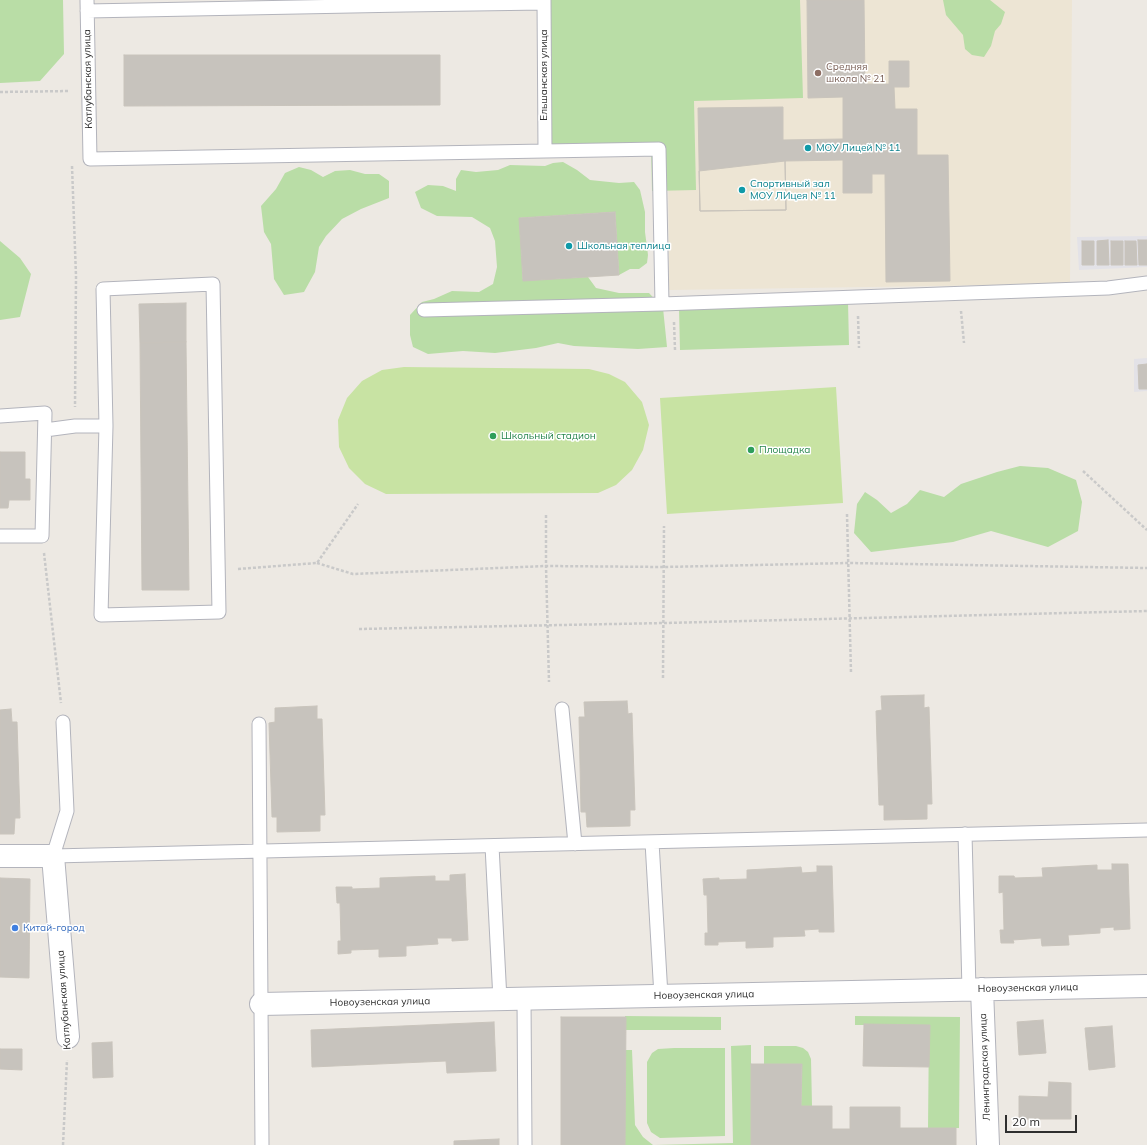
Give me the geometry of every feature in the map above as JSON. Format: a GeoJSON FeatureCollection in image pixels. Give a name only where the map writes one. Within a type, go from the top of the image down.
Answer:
{"type":"FeatureCollection","features":[{"type":"Feature","properties":{"kind":"street"},"geometry":{"type":"LineString","coordinates":[[0,856],[53,856]]}},
{"type":"Feature","properties":{"kind":"street","name":"Котлубанская улица"},"geometry":{"type":"LineString","coordinates":[[53,856],[68,1036]]}},
{"type":"Feature","properties":{"kind":"street","name":"Новоузенская улица"},"geometry":{"type":"LineString","coordinates":[[261,1004],[1147,986]]}},
{"type":"Feature","properties":{"kind":"street","name":"Ленинградская улица"},"geometry":{"type":"LineString","coordinates":[[976,989],[988,1145]]}},
{"type":"Feature","properties":{"kind":"lane"},"geometry":{"type":"LineString","coordinates":[[87,5],[544,1]]}},
{"type":"Feature","properties":{"kind":"lane","name":"Ельшанская улица"},"geometry":{"type":"LineString","coordinates":[[544,1],[545,151]]}},
{"type":"Feature","properties":{"kind":"lane","name":"Котлубанская улица"},"geometry":{"type":"LineString","coordinates":[[87,5],[90,159],[545,151]]}},
{"type":"Feature","properties":{"kind":"lane"},"geometry":{"type":"LineString","coordinates":[[545,151],[659,149],[667,303]]}},
{"type":"Feature","properties":{"kind":"lane"},"geometry":{"type":"LineString","coordinates":[[424,310],[1108,288],[1147,283]]}},
{"type":"Feature","properties":{"kind":"lane"},"geometry":{"type":"LineString","coordinates":[[213,284],[220,612],[101,615],[106,426],[103,288],[213,284]]}},
{"type":"Feature","properties":{"kind":"lane"},"geometry":{"type":"LineString","coordinates":[[0,416],[46,413],[42,536],[0,536]]}},
{"type":"Feature","properties":{"kind":"lane"},"geometry":{"type":"LineString","coordinates":[[45,430],[75,426],[106,426]]}},
{"type":"Feature","properties":{"kind":"lane"},"geometry":{"type":"LineString","coordinates":[[562,710],[575,844]]}},
{"type":"Feature","properties":{"kind":"lane"},"geometry":{"type":"LineString","coordinates":[[63,722],[67,811],[53,856],[1147,830]]}},
{"type":"Feature","properties":{"kind":"lane"},"geometry":{"type":"LineString","coordinates":[[259,724],[262,1145]]}},
{"type":"Feature","properties":{"kind":"lane"},"geometry":{"type":"LineString","coordinates":[[965,834],[976,989]]}},
{"type":"Feature","properties":{"kind":"lane"},"geometry":{"type":"LineString","coordinates":[[652,842],[661,996]]}},
{"type":"Feature","properties":{"kind":"lane"},"geometry":{"type":"LineString","coordinates":[[492,846],[500,1000]]}},
{"type":"Feature","properties":{"kind":"lane"},"geometry":{"type":"LineString","coordinates":[[524,999],[525,1145]]}},
{"type":"Feature","properties":{"kind":"path"},"geometry":{"type":"LineString","coordinates":[[0,92],[71,91],[71,98]]}},
{"type":"Feature","properties":{"kind":"path"},"geometry":{"type":"LineString","coordinates":[[72,165],[76,276],[75,426]]}},
{"type":"Feature","properties":{"kind":"path"},"geometry":{"type":"LineString","coordinates":[[959,293],[964,343]]}},
{"type":"Feature","properties":{"kind":"path"},"geometry":{"type":"LineString","coordinates":[[857,297],[859,348]]}},
{"type":"Feature","properties":{"kind":"path"},"geometry":{"type":"LineString","coordinates":[[667,303],[675,350]]}},
{"type":"Feature","properties":{"kind":"path"},"geometry":{"type":"LineString","coordinates":[[1083,471],[1147,530]]}},
{"type":"Feature","properties":{"kind":"path"},"geometry":{"type":"LineString","coordinates":[[317,563],[358,504]]}},
{"type":"Feature","properties":{"kind":"path"},"geometry":{"type":"LineString","coordinates":[[847,514],[851,673]]}},
{"type":"Feature","properties":{"kind":"path"},"geometry":{"type":"LineString","coordinates":[[546,515],[549,682]]}},
{"type":"Feature","properties":{"kind":"path"},"geometry":{"type":"LineString","coordinates":[[663,678],[664,526]]}},
{"type":"Feature","properties":{"kind":"path"},"geometry":{"type":"LineString","coordinates":[[42,536],[63,722]]}},
{"type":"Feature","properties":{"kind":"path"},"geometry":{"type":"LineString","coordinates":[[219,570],[317,563],[353,574],[546,566],[664,567],[848,563],[1147,568]]}},
{"type":"Feature","properties":{"kind":"path"},"geometry":{"type":"LineString","coordinates":[[359,629],[664,624],[1147,611]]}},
{"type":"Feature","properties":{"kind":"path","name":"Котлубанская улица"},"geometry":{"type":"LineString","coordinates":[[64,1145],[68,1036]]}},
{"type":"Feature","properties":{"kind":"shaded area","name":"Средняя школа № 21"},"geometry":{"type":"Polygon","coordinates":[[[566,0],[1072,0],[1070,284],[669,290],[668,146],[566,0]]]}},
{"type":"Feature","properties":{"kind":"shaded area"},"geometry":{"type":"Polygon","coordinates":[[[1147,236],[1147,267],[1079,270],[1077,237],[1147,236]]]}},
{"type":"Feature","properties":{"kind":"shaded area"},"geometry":{"type":"Polygon","coordinates":[[[1147,358],[1147,391],[1134,392],[1134,359],[1147,358]]]}},
{"type":"Feature","properties":{"kind":"green space"},"geometry":{"type":"Polygon","coordinates":[[[0,0],[63,0],[64,54],[40,81],[0,83],[0,0]]]}},
{"type":"Feature","properties":{"kind":"green space"},"geometry":{"type":"Polygon","coordinates":[[[550,0],[800,0],[803,98],[694,101],[696,190],[652,191],[651,147],[549,150],[550,0]]]}},
{"type":"Feature","properties":{"kind":"green space"},"geometry":{"type":"Polygon","coordinates":[[[943,0],[990,0],[1005,12],[1001,24],[995,31],[991,46],[984,57],[972,55],[965,49],[963,35],[946,15],[943,0]]]}},
{"type":"Feature","properties":{"kind":"green space"},"geometry":{"type":"Polygon","coordinates":[[[563,162],[590,180],[619,183],[634,182],[640,190],[645,212],[645,232],[648,255],[647,263],[639,269],[630,269],[619,275],[615,212],[520,218],[523,280],[588,277],[596,288],[619,293],[649,293],[663,308],[667,347],[638,349],[574,346],[558,343],[536,348],[495,353],[463,351],[428,354],[413,347],[410,335],[410,315],[422,302],[434,299],[452,291],[479,292],[493,284],[497,267],[495,241],[490,228],[472,217],[437,216],[421,208],[415,192],[428,185],[443,186],[456,191],[456,179],[461,170],[476,172],[498,170],[510,165],[545,166],[563,162]]]}},
{"type":"Feature","properties":{"kind":"green space"},"geometry":{"type":"Polygon","coordinates":[[[299,167],[311,170],[323,177],[335,171],[350,170],[365,174],[379,174],[389,181],[389,198],[361,209],[342,219],[326,236],[319,247],[315,272],[304,292],[284,295],[274,279],[271,244],[264,232],[261,206],[276,189],[285,173],[299,167]]]}},
{"type":"Feature","properties":{"kind":"green space"},"geometry":{"type":"Polygon","coordinates":[[[0,241],[20,258],[31,274],[20,317],[0,320],[0,241]]]}},
{"type":"Feature","properties":{"kind":"green space"},"geometry":{"type":"Polygon","coordinates":[[[848,302],[849,345],[680,350],[679,308],[848,302]]]}},
{"type":"Feature","properties":{"kind":"green space","name":"Школьный стадион"},"geometry":{"type":"Polygon","coordinates":[[[404,367],[589,369],[609,374],[625,382],[642,402],[649,425],[643,450],[632,470],[616,485],[598,493],[386,494],[365,484],[349,468],[339,447],[338,420],[347,398],[362,381],[382,370],[404,367]]]}},
{"type":"Feature","properties":{"kind":"green space","name":"Площадка"},"geometry":{"type":"Polygon","coordinates":[[[836,387],[843,503],[667,514],[660,398],[836,387]]]}},
{"type":"Feature","properties":{"kind":"green space"},"geometry":{"type":"Polygon","coordinates":[[[1020,466],[1048,468],[1076,480],[1082,502],[1078,531],[1048,547],[991,531],[953,542],[871,552],[854,533],[857,504],[865,492],[877,500],[891,513],[907,504],[920,490],[944,497],[961,484],[1020,466]]]}},
{"type":"Feature","properties":{"kind":"green space"},"geometry":{"type":"Polygon","coordinates":[[[625,1016],[721,1017],[721,1030],[625,1030],[625,1016]]]}},
{"type":"Feature","properties":{"kind":"green space"},"geometry":{"type":"Polygon","coordinates":[[[855,1016],[960,1017],[959,1128],[928,1128],[929,1025],[855,1025],[855,1016]]]}},
{"type":"Feature","properties":{"kind":"green space"},"geometry":{"type":"Polygon","coordinates":[[[751,1045],[751,1145],[654,1145],[733,1143],[731,1046],[751,1045]]]}},
{"type":"Feature","properties":{"kind":"green space"},"geometry":{"type":"Polygon","coordinates":[[[764,1046],[796,1046],[803,1048],[808,1052],[811,1059],[812,1106],[801,1106],[802,1065],[764,1064],[764,1046]]]}},
{"type":"Feature","properties":{"kind":"green space"},"geometry":{"type":"Polygon","coordinates":[[[725,1048],[725,1136],[660,1138],[651,1132],[647,1123],[647,1062],[652,1053],[658,1049],[725,1048]]]}},
{"type":"Feature","properties":{"kind":"green space"},"geometry":{"type":"Polygon","coordinates":[[[625,1050],[632,1050],[635,1125],[643,1137],[653,1145],[625,1145],[625,1050]]]}},
{"type":"Feature","properties":{"kind":"building","name":"МОУ Лицей № 11"},"geometry":{"type":"Polygon","coordinates":[[[807,0],[864,0],[865,84],[889,84],[889,61],[909,61],[909,87],[894,87],[895,109],[917,109],[917,155],[948,155],[950,281],[886,282],[885,174],[872,174],[872,193],[843,193],[843,160],[785,161],[786,210],[700,211],[698,108],[783,107],[783,140],[843,139],[843,97],[808,98],[807,0]]]}},
{"type":"Feature","properties":{"kind":"building"},"geometry":{"type":"Polygon","coordinates":[[[124,55],[440,55],[440,105],[124,106],[124,55]]]}},
{"type":"Feature","properties":{"kind":"building","name":"Спортивный зал МОУ ЛИцея № 11"},"geometry":{"type":"Polygon","coordinates":[[[785,161],[786,210],[700,211],[699,171],[785,161]]]}},
{"type":"Feature","properties":{"kind":"building","name":"Школьная теплица"},"geometry":{"type":"Polygon","coordinates":[[[615,212],[619,275],[523,281],[519,218],[615,212]]]}},
{"type":"Feature","properties":{"kind":"building"},"geometry":{"type":"Polygon","coordinates":[[[1108,240],[1109,265],[1097,265],[1097,241],[1108,240]]]}},
{"type":"Feature","properties":{"kind":"building"},"geometry":{"type":"Polygon","coordinates":[[[1138,240],[1147,240],[1147,265],[1139,265],[1138,240]]]}},
{"type":"Feature","properties":{"kind":"building"},"geometry":{"type":"Polygon","coordinates":[[[1082,241],[1094,241],[1094,265],[1082,265],[1082,241]]]}},
{"type":"Feature","properties":{"kind":"building"},"geometry":{"type":"Polygon","coordinates":[[[1111,241],[1123,241],[1123,265],[1111,265],[1111,241]]]}},
{"type":"Feature","properties":{"kind":"building"},"geometry":{"type":"Polygon","coordinates":[[[1125,241],[1136,241],[1137,265],[1125,265],[1125,241]]]}},
{"type":"Feature","properties":{"kind":"building"},"geometry":{"type":"Polygon","coordinates":[[[186,303],[186,342],[140,343],[139,304],[186,303]]]}},
{"type":"Feature","properties":{"kind":"building"},"geometry":{"type":"Polygon","coordinates":[[[186,342],[189,590],[142,590],[140,343],[186,342]]]}},
{"type":"Feature","properties":{"kind":"building"},"geometry":{"type":"Polygon","coordinates":[[[1147,364],[1147,389],[1139,389],[1138,365],[1147,364]]]}},
{"type":"Feature","properties":{"kind":"building"},"geometry":{"type":"Polygon","coordinates":[[[0,452],[25,452],[25,479],[30,479],[30,500],[9,500],[8,508],[0,508],[0,452]]]}},
{"type":"Feature","properties":{"kind":"building"},"geometry":{"type":"Polygon","coordinates":[[[924,695],[924,708],[929,707],[932,804],[927,804],[927,819],[884,820],[884,805],[879,805],[876,711],[882,710],[881,696],[924,695]]]}},
{"type":"Feature","properties":{"kind":"building"},"geometry":{"type":"Polygon","coordinates":[[[627,701],[628,714],[632,713],[635,810],[630,810],[630,826],[587,827],[586,812],[581,812],[579,717],[585,717],[584,702],[627,701]]]}},
{"type":"Feature","properties":{"kind":"building"},"geometry":{"type":"Polygon","coordinates":[[[317,706],[317,719],[322,719],[325,815],[320,815],[320,831],[277,832],[277,817],[272,817],[269,723],[275,722],[275,708],[317,706]]]}},
{"type":"Feature","properties":{"kind":"building"},"geometry":{"type":"Polygon","coordinates":[[[11,709],[12,722],[17,722],[20,818],[15,818],[14,834],[0,834],[0,710],[11,709]]]}},
{"type":"Feature","properties":{"kind":"building"},"geometry":{"type":"Polygon","coordinates":[[[1112,864],[1128,864],[1130,929],[1114,930],[1114,927],[1100,928],[1100,933],[1068,935],[1069,945],[1042,946],[1041,938],[1013,940],[1014,943],[1001,943],[1000,930],[1004,930],[1003,892],[999,893],[999,876],[1014,876],[1015,878],[1043,877],[1042,868],[1097,865],[1097,870],[1112,870],[1112,864]]]}},
{"type":"Feature","properties":{"kind":"building"},"geometry":{"type":"Polygon","coordinates":[[[817,866],[832,866],[834,932],[819,932],[819,929],[804,930],[805,936],[773,937],[773,947],[746,948],[746,941],[718,942],[718,945],[705,945],[705,933],[708,933],[707,895],[704,895],[703,879],[747,879],[747,870],[801,867],[802,873],[817,872],[817,866]]]}},
{"type":"Feature","properties":{"kind":"building"},"geometry":{"type":"Polygon","coordinates":[[[465,874],[468,940],[452,941],[452,938],[437,938],[438,944],[406,946],[406,956],[379,957],[379,949],[351,950],[351,953],[338,954],[338,941],[341,941],[340,903],[337,903],[336,887],[352,887],[352,889],[380,888],[380,878],[435,876],[435,881],[450,881],[450,875],[465,874]]]}},
{"type":"Feature","properties":{"kind":"building","name":"Китай-город"},"geometry":{"type":"Polygon","coordinates":[[[0,878],[30,879],[29,978],[0,977],[0,878]]]}},
{"type":"Feature","properties":{"kind":"building"},"geometry":{"type":"Polygon","coordinates":[[[561,1017],[626,1017],[625,1145],[561,1145],[561,1017]]]}},
{"type":"Feature","properties":{"kind":"building"},"geometry":{"type":"Polygon","coordinates":[[[1043,1020],[1046,1053],[1019,1055],[1017,1022],[1043,1020]]]}},
{"type":"Feature","properties":{"kind":"building"},"geometry":{"type":"Polygon","coordinates":[[[494,1022],[496,1071],[447,1073],[446,1061],[312,1067],[311,1030],[494,1022]]]}},
{"type":"Feature","properties":{"kind":"building"},"geometry":{"type":"Polygon","coordinates":[[[864,1024],[930,1025],[929,1067],[863,1066],[864,1024]]]}},
{"type":"Feature","properties":{"kind":"building"},"geometry":{"type":"Polygon","coordinates":[[[1112,1026],[1115,1067],[1089,1070],[1085,1028],[1112,1026]]]}},
{"type":"Feature","properties":{"kind":"building"},"geometry":{"type":"Polygon","coordinates":[[[112,1042],[113,1077],[93,1078],[92,1043],[112,1042]]]}},
{"type":"Feature","properties":{"kind":"building"},"geometry":{"type":"Polygon","coordinates":[[[0,1049],[22,1049],[22,1070],[0,1069],[0,1049]]]}},
{"type":"Feature","properties":{"kind":"building"},"geometry":{"type":"Polygon","coordinates":[[[751,1064],[802,1064],[801,1106],[832,1106],[832,1129],[850,1129],[850,1107],[900,1107],[900,1128],[956,1128],[956,1145],[751,1145],[751,1064]]]}},
{"type":"Feature","properties":{"kind":"building"},"geometry":{"type":"Polygon","coordinates":[[[1049,1082],[1071,1083],[1071,1119],[1019,1119],[1019,1096],[1048,1097],[1049,1082]]]}},
{"type":"Feature","properties":{"kind":"building"},"geometry":{"type":"Polygon","coordinates":[[[499,1139],[499,1145],[454,1145],[454,1141],[499,1139]]]}},
{"type":"Feature","properties":{"kind":"place","name":"Средняя школа № 21"},"geometry":{"type":"Point","coordinates":[818,73]}},
{"type":"Feature","properties":{"kind":"place","name":"МОУ Лицей № 11"},"geometry":{"type":"Point","coordinates":[808,148]}},
{"type":"Feature","properties":{"kind":"place","name":"Спортивный зал МОУ ЛИцея № 11"},"geometry":{"type":"Point","coordinates":[742,190]}},
{"type":"Feature","properties":{"kind":"place","name":"Школьная теплица"},"geometry":{"type":"Point","coordinates":[569,246]}},
{"type":"Feature","properties":{"kind":"place","name":"Школьный стадион"},"geometry":{"type":"Point","coordinates":[493,436]}},
{"type":"Feature","properties":{"kind":"place","name":"Площадка"},"geometry":{"type":"Point","coordinates":[751,450]}},
{"type":"Feature","properties":{"kind":"place","name":"Китай-город"},"geometry":{"type":"Point","coordinates":[15,928]}}]}
